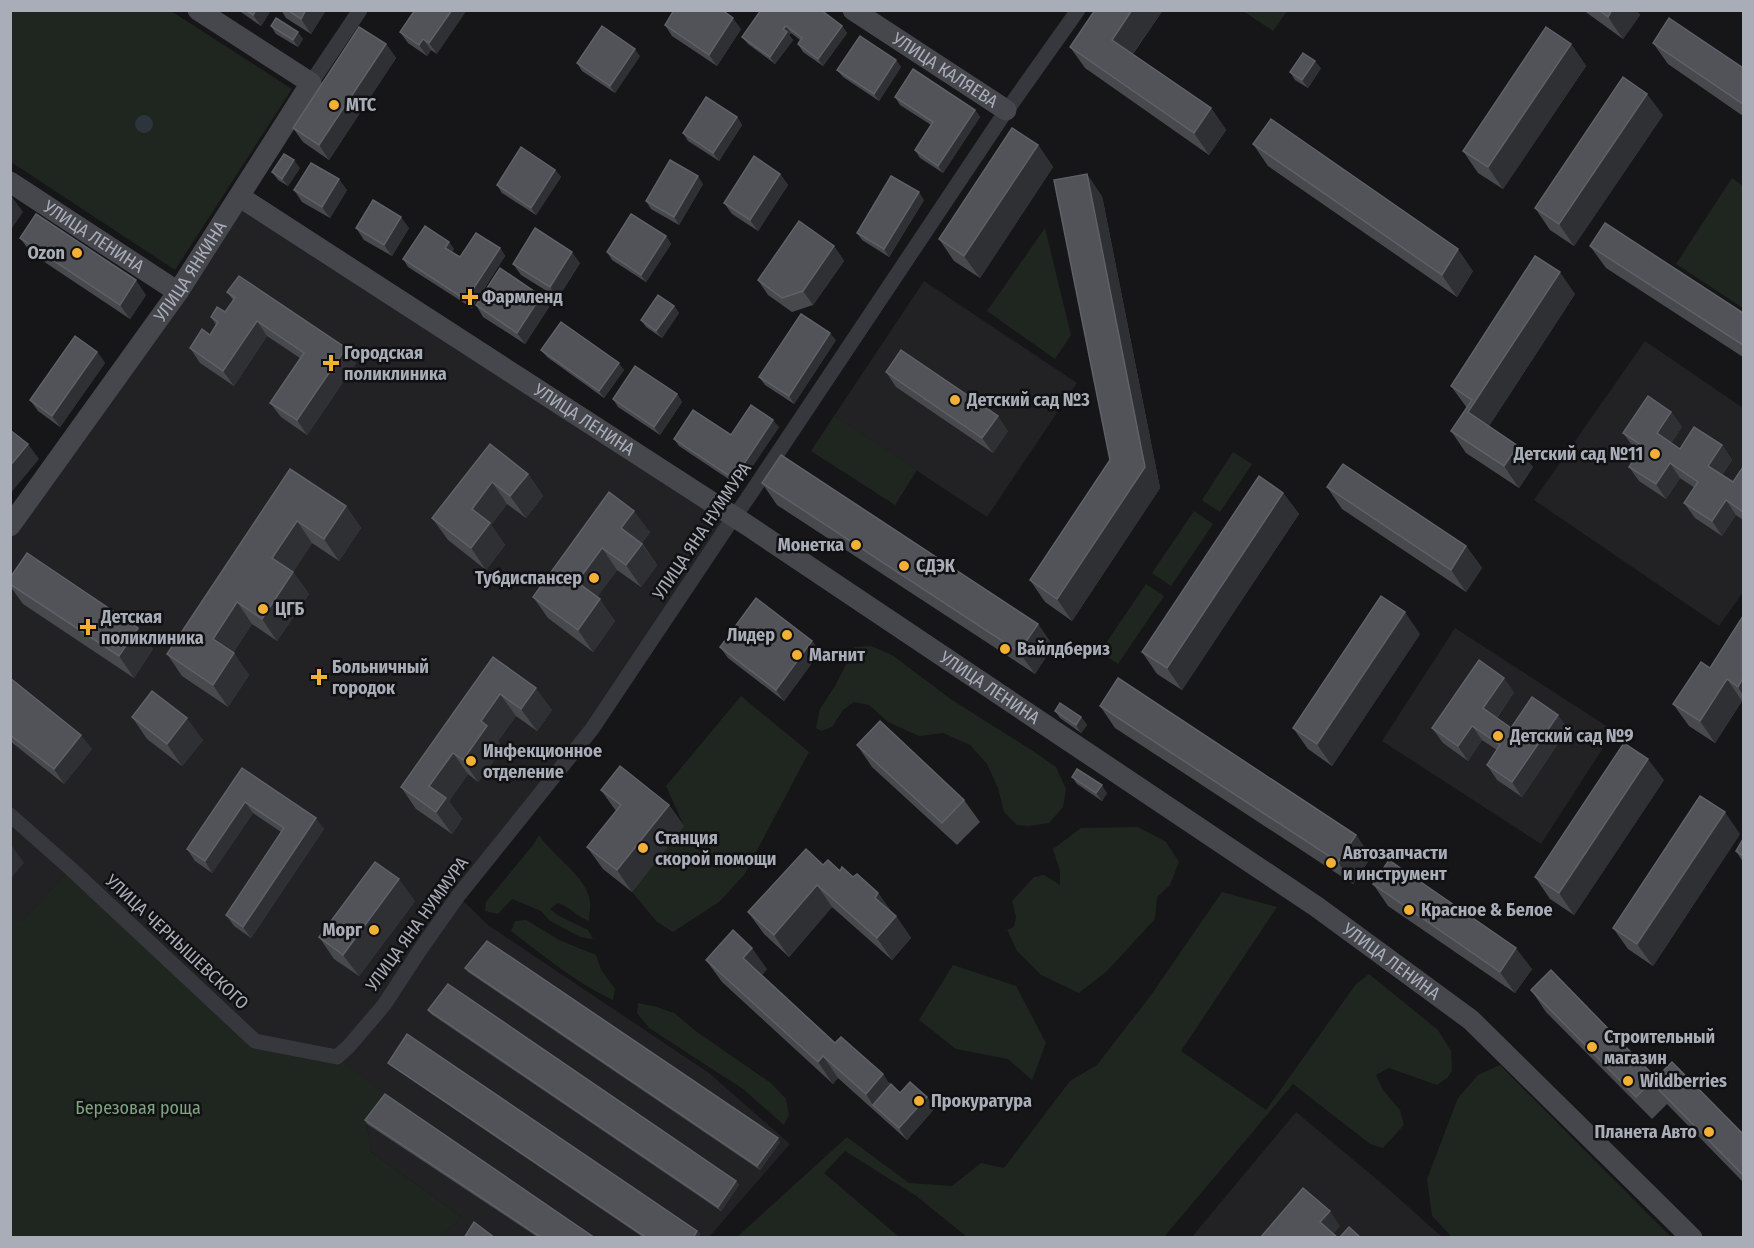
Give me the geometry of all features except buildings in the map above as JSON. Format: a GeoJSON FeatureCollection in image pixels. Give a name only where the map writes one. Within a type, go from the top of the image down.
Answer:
{"type":"FeatureCollection","features":[{"type":"Feature","properties":{"kind":"main road"},"geometry":{"type":"LineString","coordinates":[[198,10],[311,82]]}},
{"type":"Feature","properties":{"kind":"main road","name":"УЛИЦА КАЛЯЕВА"},"geometry":{"type":"LineString","coordinates":[[853,10],[1006,110]]}},
{"type":"Feature","properties":{"kind":"main road","name":"УЛИЦА ЯНКИНА"},"geometry":{"type":"LineString","coordinates":[[10,526],[178,292],[311,82]]}},
{"type":"Feature","properties":{"kind":"main road","name":"УЛИЦА ЛЕНИНА"},"geometry":{"type":"LineString","coordinates":[[10,182],[178,292]]}},
{"type":"Feature","properties":{"kind":"main road","name":"УЛИЦА ЛЕНИНА"},"geometry":{"type":"LineString","coordinates":[[240,197],[734,517],[1308,900],[1471,1020],[1692,1238]]}},
{"type":"Feature","properties":{"kind":"street","name":"УЛИЦА ЯНКИНА"},"geometry":{"type":"LineString","coordinates":[[311,82],[360,10]]}},
{"type":"Feature","properties":{"kind":"street","name":"УЛИЦА ЯНА НУММУРА"},"geometry":{"type":"LineString","coordinates":[[337,1057],[384,1005],[458,896],[592,729],[1006,110],[1078,10]]}},
{"type":"Feature","properties":{"kind":"street","name":"УЛИЦА ЧЕРНЫШЕВСКОГО"},"geometry":{"type":"LineString","coordinates":[[10,815],[255,1041],[337,1057]]}},
{"type":"Feature","properties":{"kind":"shaded area"},"geometry":{"type":"Polygon","coordinates":[[[140,115],[148,115],[153,120],[151,131],[140,133],[135,128],[135,120],[140,115]]]}},
{"type":"Feature","properties":{"kind":"shaded area","name":"Больничный городок"},"geometry":{"type":"Polygon","coordinates":[[[240,197],[734,517],[592,729],[458,896],[488,925],[709,1073],[790,1144],[709,1237],[438,1237],[462,1217],[371,1152],[367,1124],[255,1041],[70,868],[23,922],[11,919],[11,526],[240,197]]]}},
{"type":"Feature","properties":{"kind":"shaded area","name":"Детский сад №3"},"geometry":{"type":"Polygon","coordinates":[[[924,281],[1077,383],[987,517],[834,416],[924,281]]]}},
{"type":"Feature","properties":{"kind":"shaded area","name":"Детский сад №11"},"geometry":{"type":"Polygon","coordinates":[[[1645,341],[1743,408],[1743,592],[1719,626],[1534,500],[1645,341]]]}},
{"type":"Feature","properties":{"kind":"shaded area","name":"Детский сад №9"},"geometry":{"type":"Polygon","coordinates":[[[1455,628],[1614,731],[1541,844],[1382,741],[1455,628]]]}},
{"type":"Feature","properties":{"kind":"shaded area"},"geometry":{"type":"Polygon","coordinates":[[[1296,1112],[1386,1187],[1442,1237],[1191,1238],[1296,1112]]]}},
{"type":"Feature","properties":{"kind":"green space"},"geometry":{"type":"Polygon","coordinates":[[[10,11],[171,11],[292,89],[175,270],[11,162],[10,11]]]}},
{"type":"Feature","properties":{"kind":"green space"},"geometry":{"type":"Polygon","coordinates":[[[1243,11],[1287,11],[1273,31],[1243,11]]]}},
{"type":"Feature","properties":{"kind":"green space"},"geometry":{"type":"Polygon","coordinates":[[[1732,178],[1743,186],[1743,308],[1676,264],[1732,178]]]}},
{"type":"Feature","properties":{"kind":"green space"},"geometry":{"type":"Polygon","coordinates":[[[1045,228],[1071,335],[1055,359],[987,311],[1045,228]]]}},
{"type":"Feature","properties":{"kind":"green space"},"geometry":{"type":"Polygon","coordinates":[[[834,416],[917,470],[895,505],[811,451],[834,416]]]}},
{"type":"Feature","properties":{"kind":"green space"},"geometry":{"type":"Polygon","coordinates":[[[1233,452],[1252,464],[1220,512],[1202,500],[1233,452]]]}},
{"type":"Feature","properties":{"kind":"green space"},"geometry":{"type":"Polygon","coordinates":[[[1194,511],[1213,524],[1171,586],[1152,573],[1194,511]]]}},
{"type":"Feature","properties":{"kind":"green space"},"geometry":{"type":"Polygon","coordinates":[[[1146,584],[1164,596],[1118,664],[1100,652],[1146,584]]]}},
{"type":"Feature","properties":{"kind":"green space"},"geometry":{"type":"Polygon","coordinates":[[[871,646],[892,655],[952,700],[1056,767],[1066,789],[1063,807],[1049,823],[1017,825],[1004,812],[998,788],[987,764],[970,745],[943,733],[919,736],[888,722],[869,705],[854,702],[843,710],[832,727],[821,731],[816,728],[820,709],[855,647],[871,646]]]}},
{"type":"Feature","properties":{"kind":"green space"},"geometry":{"type":"Polygon","coordinates":[[[741,696],[809,752],[744,875],[719,902],[673,932],[657,922],[632,892],[684,826],[666,786],[741,696]]]}},
{"type":"Feature","properties":{"kind":"green space"},"geometry":{"type":"Polygon","coordinates":[[[1138,827],[1166,842],[1179,862],[1170,885],[1157,897],[1155,919],[1107,971],[1079,993],[1041,975],[1017,951],[1007,930],[1014,927],[1016,917],[1012,901],[1034,877],[1044,875],[1060,885],[1060,871],[1053,849],[1081,828],[1138,827]]]}},
{"type":"Feature","properties":{"kind":"green space"},"geometry":{"type":"Polygon","coordinates":[[[539,835],[583,884],[590,902],[589,921],[558,903],[550,909],[588,930],[593,939],[580,937],[550,921],[541,911],[512,899],[498,914],[485,911],[486,902],[539,835]]]}},
{"type":"Feature","properties":{"kind":"green space","name":"Березовая роща"},"geometry":{"type":"Polygon","coordinates":[[[70,868],[255,1041],[337,1057],[388,1097],[367,1124],[371,1152],[462,1217],[438,1238],[11,1238],[11,919],[23,921],[70,868]]]}},
{"type":"Feature","properties":{"kind":"green space"},"geometry":{"type":"Polygon","coordinates":[[[1222,892],[1277,907],[1181,1051],[1266,1110],[1356,984],[1369,974],[1438,1030],[1451,1051],[1452,1071],[1437,1085],[1389,1068],[1376,1075],[1383,1090],[1400,1110],[1404,1125],[1383,1148],[1370,1144],[1293,1084],[1164,1237],[967,1237],[915,1195],[845,1151],[824,1173],[899,1237],[737,1237],[847,1137],[909,1183],[952,1186],[981,1163],[1004,1168],[1070,1081],[1097,1065],[1151,995],[1222,892]]]}},
{"type":"Feature","properties":{"kind":"green space"},"geometry":{"type":"Polygon","coordinates":[[[526,920],[559,940],[596,955],[601,970],[615,989],[613,1000],[573,977],[511,931],[515,921],[526,920]]]}},
{"type":"Feature","properties":{"kind":"green space"},"geometry":{"type":"Polygon","coordinates":[[[953,965],[1016,986],[1046,1043],[1032,1080],[1008,1059],[956,1049],[919,1020],[953,965]]]}},
{"type":"Feature","properties":{"kind":"green space"},"geometry":{"type":"Polygon","coordinates":[[[638,1003],[674,1013],[697,1032],[771,1083],[786,1099],[789,1115],[784,1125],[743,1089],[649,1028],[637,1013],[638,1003]]]}},
{"type":"Feature","properties":{"kind":"green space"},"geometry":{"type":"Polygon","coordinates":[[[1500,1065],[1671,1237],[1452,1237],[1432,1216],[1427,1179],[1458,1098],[1478,1075],[1500,1065]]]}},
{"type":"Feature","properties":{"kind":"place","name":"МТС"},"geometry":{"type":"Point","coordinates":[334,105]}},
{"type":"Feature","properties":{"kind":"place","name":"Ozon"},"geometry":{"type":"Point","coordinates":[77,253]}},
{"type":"Feature","properties":{"kind":"place","name":"Фармленд"},"geometry":{"type":"Point","coordinates":[470,297]}},
{"type":"Feature","properties":{"kind":"place","name":"Городская поликлиника"},"geometry":{"type":"Point","coordinates":[331,363]}},
{"type":"Feature","properties":{"kind":"place","name":"Детский сад №3"},"geometry":{"type":"Point","coordinates":[955,400]}},
{"type":"Feature","properties":{"kind":"place","name":"Детский сад №11"},"geometry":{"type":"Point","coordinates":[1655,454]}},
{"type":"Feature","properties":{"kind":"place","name":"Монетка"},"geometry":{"type":"Point","coordinates":[856,545]}},
{"type":"Feature","properties":{"kind":"place","name":"СДЭК"},"geometry":{"type":"Point","coordinates":[904,566]}},
{"type":"Feature","properties":{"kind":"place","name":"Тубдиспансер"},"geometry":{"type":"Point","coordinates":[594,578]}},
{"type":"Feature","properties":{"kind":"place","name":"ЦГБ"},"geometry":{"type":"Point","coordinates":[263,609]}},
{"type":"Feature","properties":{"kind":"place","name":"Детская поликлиника"},"geometry":{"type":"Point","coordinates":[88,627]}},
{"type":"Feature","properties":{"kind":"place","name":"Лидер"},"geometry":{"type":"Point","coordinates":[787,635]}},
{"type":"Feature","properties":{"kind":"place","name":"Вайлдбериз"},"geometry":{"type":"Point","coordinates":[1005,649]}},
{"type":"Feature","properties":{"kind":"place","name":"Магнит"},"geometry":{"type":"Point","coordinates":[797,655]}},
{"type":"Feature","properties":{"kind":"place","name":"Больничный городок"},"geometry":{"type":"Point","coordinates":[319,677]}},
{"type":"Feature","properties":{"kind":"place","name":"Детский сад №9"},"geometry":{"type":"Point","coordinates":[1498,736]}},
{"type":"Feature","properties":{"kind":"place","name":"Инфекционное отделение"},"geometry":{"type":"Point","coordinates":[471,761]}},
{"type":"Feature","properties":{"kind":"place","name":"Станция скорой помощи"},"geometry":{"type":"Point","coordinates":[643,848]}},
{"type":"Feature","properties":{"kind":"place","name":"Автозапчасти и инструмент"},"geometry":{"type":"Point","coordinates":[1331,863]}},
{"type":"Feature","properties":{"kind":"place","name":"Красное & Белое"},"geometry":{"type":"Point","coordinates":[1409,910]}},
{"type":"Feature","properties":{"kind":"place","name":"Морг"},"geometry":{"type":"Point","coordinates":[374,930]}},
{"type":"Feature","properties":{"kind":"place","name":"Строительный магазин"},"geometry":{"type":"Point","coordinates":[1592,1047]}},
{"type":"Feature","properties":{"kind":"place","name":"Wildberries"},"geometry":{"type":"Point","coordinates":[1628,1081]}},
{"type":"Feature","properties":{"kind":"place","name":"Прокуратура"},"geometry":{"type":"Point","coordinates":[919,1101]}},
{"type":"Feature","properties":{"kind":"place","name":"Планета Авто"},"geometry":{"type":"Point","coordinates":[1709,1132]}}]}
